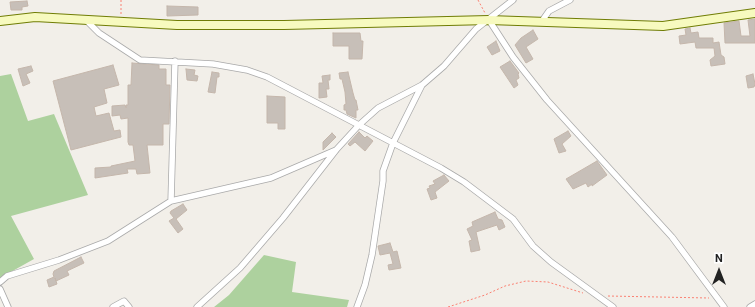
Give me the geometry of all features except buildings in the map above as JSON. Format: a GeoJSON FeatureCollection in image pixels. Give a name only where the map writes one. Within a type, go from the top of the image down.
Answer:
{"type":"FeatureCollection","features":[{"type":"Feature","properties":{"kind":"street"},"geometry":{"type":"LineString","coordinates":[[197,307],[240,268],[283,218],[336,150],[359,125],[378,108],[422,85],[444,66],[476,29],[513,0]]}},
{"type":"Feature","properties":{"kind":"street"},"geometry":{"type":"LineString","coordinates":[[542,21],[549,11],[570,0]]}},
{"type":"Feature","properties":{"kind":"street"},"geometry":{"type":"LineString","coordinates":[[0,21],[35,17],[177,25],[284,25],[489,20],[663,26],[755,13]]}},
{"type":"Feature","properties":{"kind":"street"},"geometry":{"type":"LineString","coordinates":[[489,20],[513,57],[547,100],[672,237],[724,307]]}},
{"type":"Feature","properties":{"kind":"street"},"geometry":{"type":"LineString","coordinates":[[86,21],[99,33],[140,60],[175,61],[230,67],[267,77],[393,143],[464,182],[513,219],[533,246],[551,262],[613,307]]}},
{"type":"Feature","properties":{"kind":"street"},"geometry":{"type":"LineString","coordinates":[[171,201],[175,61]]}},
{"type":"Feature","properties":{"kind":"street"},"geometry":{"type":"LineString","coordinates":[[357,307],[365,286],[372,255],[383,181],[383,171],[393,143],[422,85]]}},
{"type":"Feature","properties":{"kind":"street"},"geometry":{"type":"LineString","coordinates":[[0,282],[7,276],[59,260],[108,241],[171,201],[271,178],[291,171],[336,150]]}},
{"type":"Feature","properties":{"kind":"street"},"geometry":{"type":"LineString","coordinates":[[0,289],[8,307]]}},
{"type":"Feature","properties":{"kind":"street"},"geometry":{"type":"LineString","coordinates":[[112,307],[124,300],[129,307]]}},
{"type":"Feature","properties":{"kind":"street"},"geometry":{"type":"LineString","coordinates":[[750,307],[755,304]]}},
{"type":"Feature","properties":{"kind":"path"},"geometry":{"type":"LineString","coordinates":[[121,0],[121,22]]}},
{"type":"Feature","properties":{"kind":"path"},"geometry":{"type":"LineString","coordinates":[[478,0],[489,20]]}},
{"type":"Feature","properties":{"kind":"path"},"geometry":{"type":"LineString","coordinates":[[448,307],[485,295],[505,286],[526,281],[548,282],[586,294]]}},
{"type":"Feature","properties":{"kind":"path"},"geometry":{"type":"LineString","coordinates":[[599,296],[717,298]]}},
{"type":"Feature","properties":{"kind":"green space"},"geometry":{"type":"Polygon","coordinates":[[[11,74],[28,121],[54,114],[88,195],[11,216],[34,259],[0,278],[0,76],[11,74]]]}},
{"type":"Feature","properties":{"kind":"green space"},"geometry":{"type":"Polygon","coordinates":[[[264,255],[296,262],[292,292],[349,300],[347,307],[214,307],[229,295],[264,255]]]}}]}
